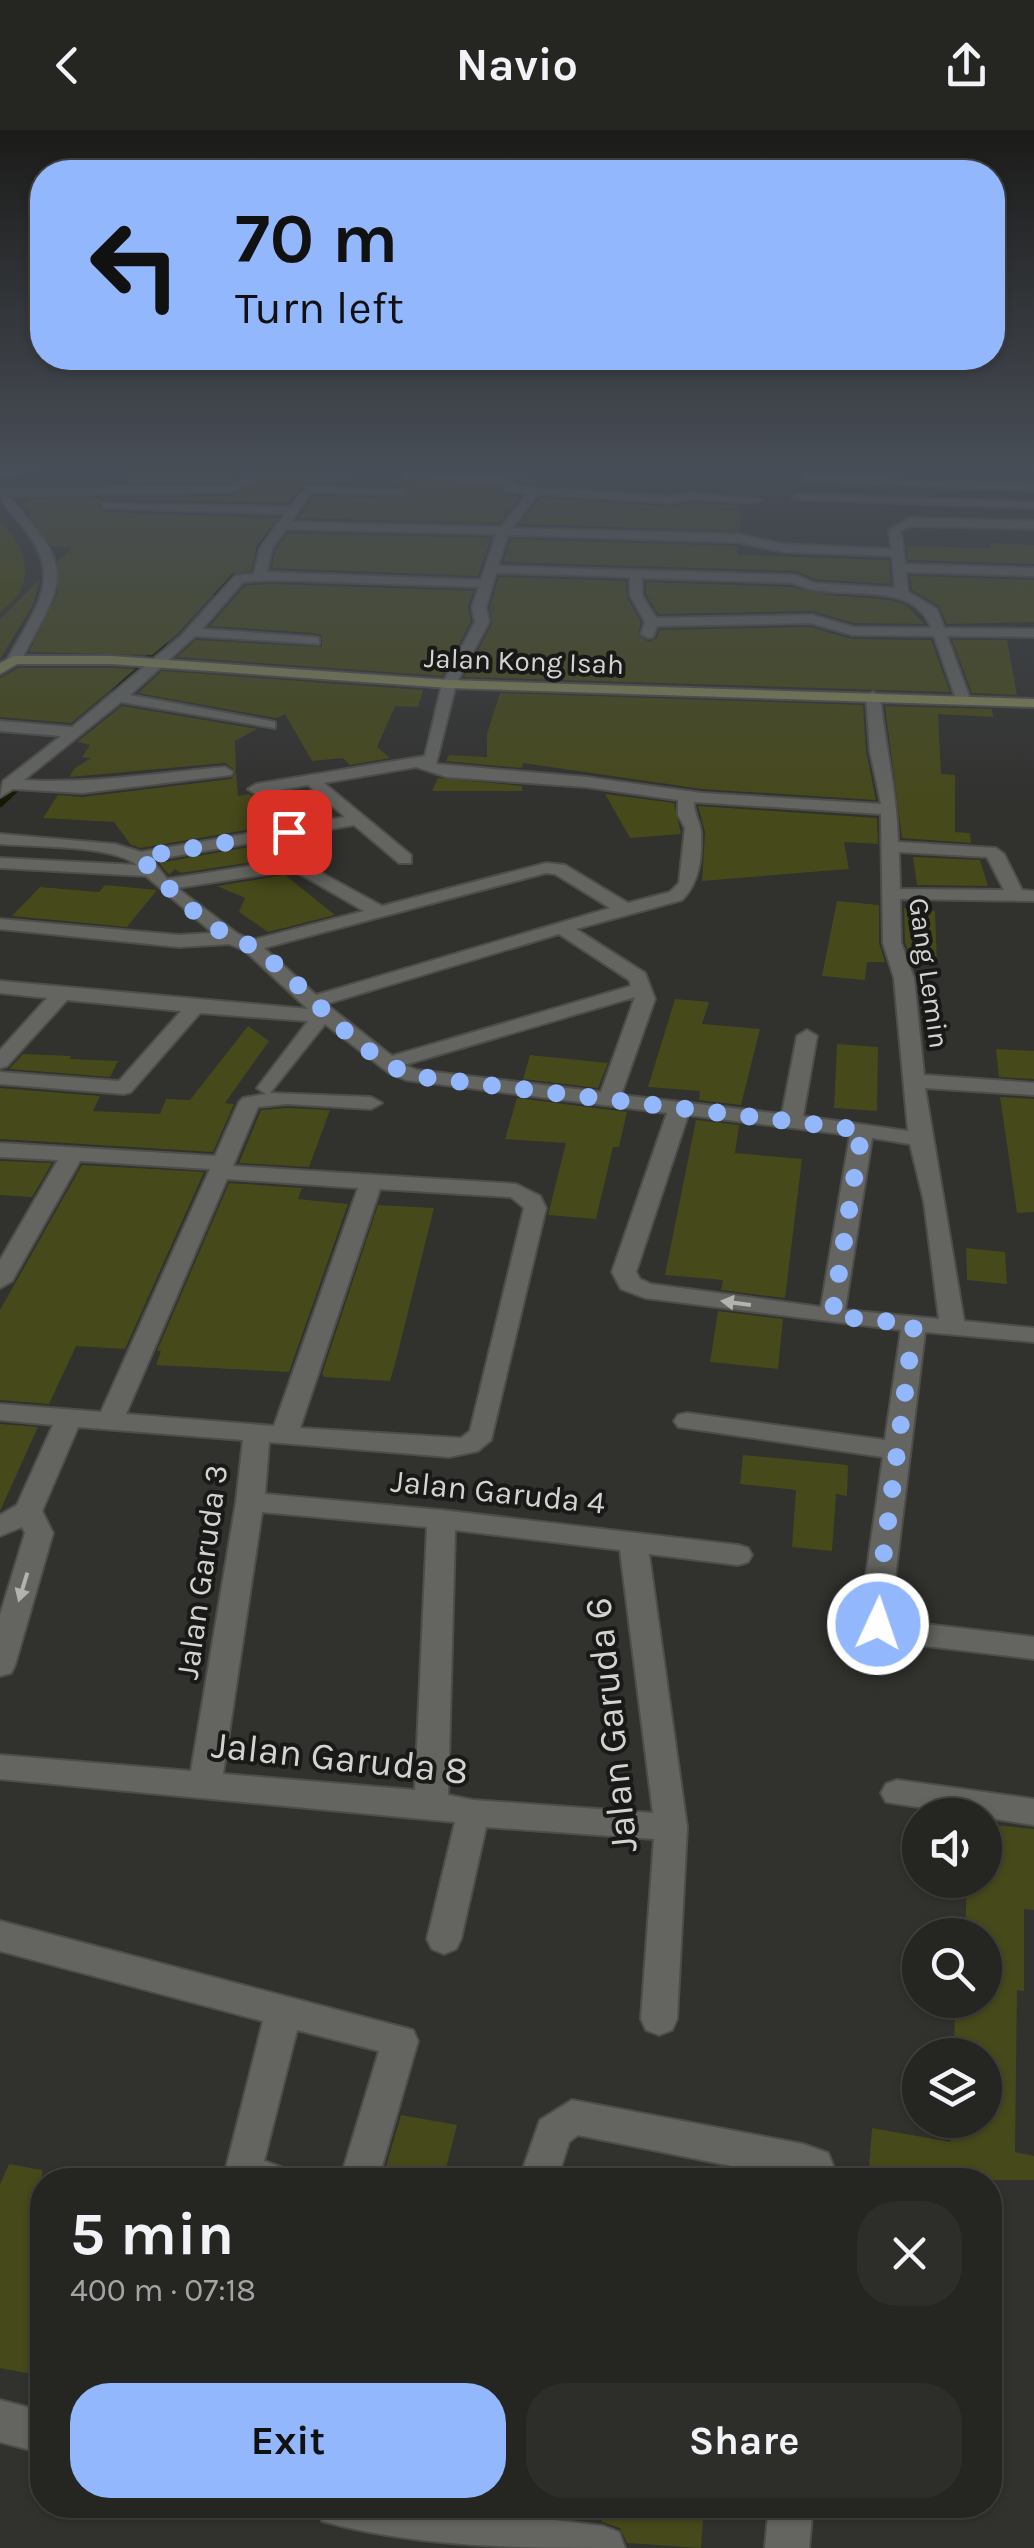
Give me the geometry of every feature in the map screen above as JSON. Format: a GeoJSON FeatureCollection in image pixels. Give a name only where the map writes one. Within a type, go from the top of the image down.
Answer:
{"type":"FeatureCollection","features":[{"type":"Feature","properties":{"kind":"street"},"geometry":{"type":"LineString","coordinates":[[0,670],[14,660],[49,582]]}},
{"type":"Feature","properties":{"kind":"street"},"geometry":{"type":"LineString","coordinates":[[4,788],[121,698],[150,663],[219,605],[236,582]]}},
{"type":"Feature","properties":{"kind":"street"},"geometry":{"type":"LineString","coordinates":[[256,789],[432,760],[450,684],[482,622],[479,607],[488,582]]}},
{"type":"Feature","properties":{"kind":"street"},"geometry":{"type":"LineString","coordinates":[[636,582],[636,595],[650,628],[812,619],[852,631],[1034,633]]}},
{"type":"Feature","properties":{"kind":"street"},"geometry":{"type":"LineString","coordinates":[[801,582],[811,587],[902,592]]}},
{"type":"Feature","properties":{"kind":"street"},"geometry":{"type":"LineString","coordinates":[[901,582],[907,599],[932,612],[963,699]]}},
{"type":"Feature","properties":{"kind":"street"},"geometry":{"type":"LineString","coordinates":[[1022,582],[1024,590]]}},
{"type":"Feature","properties":{"kind":"street"},"geometry":{"type":"LineString","coordinates":[[189,632],[314,641]]}},
{"type":"Feature","properties":{"kind":"street","name":"Jalan Kong Isah"},"geometry":{"type":"LineString","coordinates":[[14,660],[150,663],[450,684],[1034,703]]}},
{"type":"Feature","properties":{"kind":"street","name":"Gang Lemin"},"geometry":{"type":"LineString","coordinates":[[873,696],[878,751],[889,794],[892,943],[904,978],[920,1138],[935,1202],[952,1327]]}},
{"type":"Feature","properties":{"kind":"street"},"geometry":{"type":"LineString","coordinates":[[121,698],[270,725]]}},
{"type":"Feature","properties":{"kind":"street"},"geometry":{"type":"LineString","coordinates":[[0,726],[74,732]]}},
{"type":"Feature","properties":{"kind":"street"},"geometry":{"type":"LineString","coordinates":[[418,763],[447,772],[586,782],[686,796],[888,809]]}},
{"type":"Feature","properties":{"kind":"street"},"geometry":{"type":"LineString","coordinates":[[4,788],[82,788],[126,780],[225,772]]}},
{"type":"Feature","properties":{"kind":"street"},"geometry":{"type":"LineString","coordinates":[[311,780],[405,859]]}},
{"type":"Feature","properties":{"kind":"street"},"geometry":{"type":"LineString","coordinates":[[0,987],[195,1007],[320,1012],[563,929],[676,896],[688,884],[694,828],[686,815],[686,796]]}},
{"type":"Feature","properties":{"kind":"street"},"geometry":{"type":"LineString","coordinates":[[152,871],[354,820]]}},
{"type":"Feature","properties":{"kind":"street"},"geometry":{"type":"LineString","coordinates":[[0,840],[115,848],[152,871],[231,938],[251,946],[320,1012],[413,1076],[792,1119],[920,1138]]}},
{"type":"Feature","properties":{"kind":"street"},"geometry":{"type":"LineString","coordinates":[[888,846],[990,852],[1024,896]]}},
{"type":"Feature","properties":{"kind":"street"},"geometry":{"type":"LineString","coordinates":[[0,863],[152,871],[296,864],[378,910]]}},
{"type":"Feature","properties":{"kind":"street"},"geometry":{"type":"LineString","coordinates":[[251,946],[550,868],[559,869],[625,909]]}},
{"type":"Feature","properties":{"kind":"street"},"geometry":{"type":"LineString","coordinates":[[891,894],[1024,896]]}},
{"type":"Feature","properties":{"kind":"street"},"geometry":{"type":"LineString","coordinates":[[0,924],[179,942],[231,938]]}},
{"type":"Feature","properties":{"kind":"street"},"geometry":{"type":"LineString","coordinates":[[563,929],[638,977],[644,988],[646,999],[609,1098]]}},
{"type":"Feature","properties":{"kind":"street"},"geometry":{"type":"LineString","coordinates":[[389,1063],[644,988]]}},
{"type":"Feature","properties":{"kind":"street"},"geometry":{"type":"LineString","coordinates":[[0,1065],[63,992]]}},
{"type":"Feature","properties":{"kind":"street"},"geometry":{"type":"LineString","coordinates":[[0,1065],[124,1088],[195,1007]]}},
{"type":"Feature","properties":{"kind":"street"},"geometry":{"type":"LineString","coordinates":[[267,1088],[320,1012]]}},
{"type":"Feature","properties":{"kind":"street"},"geometry":{"type":"LineString","coordinates":[[792,1119],[806,1036]]}},
{"type":"Feature","properties":{"kind":"street"},"geometry":{"type":"LineString","coordinates":[[915,1081],[1034,1090]]}},
{"type":"Feature","properties":{"kind":"street"},"geometry":{"type":"LineString","coordinates":[[111,1419],[254,1100],[371,1103]]}},
{"type":"Feature","properties":{"kind":"street"},"geometry":{"type":"LineString","coordinates":[[680,1106],[624,1272],[625,1277],[645,1291],[832,1316],[1034,1336]]}},
{"type":"Feature","properties":{"kind":"street"},"geometry":{"type":"LineString","coordinates":[[832,1316],[862,1130]]}},
{"type":"Feature","properties":{"kind":"street"},"geometry":{"type":"LineString","coordinates":[[0,1150],[516,1191],[532,1201],[534,1208],[482,1434],[469,1445],[449,1448],[0,1412]]}},
{"type":"Feature","properties":{"kind":"street"},"geometry":{"type":"LineString","coordinates":[[0,1281],[72,1156]]}},
{"type":"Feature","properties":{"kind":"street","name":"Jalan Garuda 3"},"geometry":{"type":"LineString","coordinates":[[205,1784],[250,1502],[271,1432],[371,1182]]}},
{"type":"Feature","properties":{"kind":"street"},"geometry":{"type":"LineString","coordinates":[[914,1324],[876,1612],[878,1624],[893,1631],[1034,1648]]}},
{"type":"Feature","properties":{"kind":"street"},"geometry":{"type":"LineString","coordinates":[[0,1526],[28,1511],[68,1417]]}},
{"type":"Feature","properties":{"kind":"street"},"geometry":{"type":"LineString","coordinates":[[687,1421],[898,1450]]}},
{"type":"Feature","properties":{"kind":"street","name":"Jalan Garuda 4"},"geometry":{"type":"LineString","coordinates":[[250,1502],[441,1519],[738,1555]]}},
{"type":"Feature","properties":{"kind":"street"},"geometry":{"type":"LineString","coordinates":[[0,1665],[39,1533],[28,1511]]}},
{"type":"Feature","properties":{"kind":"street"},"geometry":{"type":"LineString","coordinates":[[431,1804],[441,1519]]}},
{"type":"Feature","properties":{"kind":"street","name":"Jalan Garuda 6"},"geometry":{"type":"LineString","coordinates":[[634,1542],[671,1826],[659,2019]]}},
{"type":"Feature","properties":{"kind":"street","name":"Jalan Garuda 8"},"geometry":{"type":"LineString","coordinates":[[0,1767],[431,1804],[473,1813],[671,1826]]}},
{"type":"Feature","properties":{"kind":"street"},"geometry":{"type":"LineString","coordinates":[[898,1793],[1034,1812]]}},
{"type":"Feature","properties":{"kind":"street"},"geometry":{"type":"LineString","coordinates":[[444,1940],[473,1813]]}},
{"type":"Feature","properties":{"kind":"street"},"geometry":{"type":"LineString","coordinates":[[0,1936],[400,2041],[362,2168]]}},
{"type":"Feature","properties":{"kind":"street"},"geometry":{"type":"LineString","coordinates":[[243,2168],[284,2010]]}},
{"type":"Feature","properties":{"kind":"street"},"geometry":{"type":"LineString","coordinates":[[542,2168],[553,2132],[572,2117],[803,2162],[815,2168]]}},
{"type":"Feature","properties":{"kind":"street"},"geometry":{"type":"LineString","coordinates":[[0,2421],[30,2429]]}},
{"type":"Feature","properties":{"kind":"street"},"geometry":{"type":"LineString","coordinates":[[446,2518],[603,2548]]}},
{"type":"Feature","properties":{"kind":"street"},"geometry":{"type":"LineString","coordinates":[[787,2548],[790,2518]]}},
{"type":"Feature","properties":{"kind":"shaded area"},"geometry":{"type":"Polygon","coordinates":[[[0,582],[23,582],[12,602],[0,612],[0,582]]]}},
{"type":"Feature","properties":{"kind":"building"},"geometry":{"type":"Polygon","coordinates":[[[39,582],[33,605],[0,659],[0,619],[39,582]]]}},
{"type":"Feature","properties":{"kind":"building"},"geometry":{"type":"Polygon","coordinates":[[[58,582],[225,582],[152,655],[29,652],[58,592],[58,582]]]}},
{"type":"Feature","properties":{"kind":"building"},"geometry":{"type":"Polygon","coordinates":[[[498,582],[626,582],[627,597],[641,622],[638,635],[649,642],[657,638],[660,630],[810,627],[852,639],[931,640],[950,692],[464,677],[492,624],[490,607],[498,582]]]}},
{"type":"Feature","properties":{"kind":"building"},"geometry":{"type":"Polygon","coordinates":[[[646,582],[792,587],[829,595],[889,600],[906,605],[924,624],[854,623],[812,611],[658,614],[646,594],[646,582]]]}},
{"type":"Feature","properties":{"kind":"building"},"geometry":{"type":"Polygon","coordinates":[[[911,582],[1034,582],[1034,622],[947,624],[939,606],[912,590],[911,582]]]}},
{"type":"Feature","properties":{"kind":"building"},"geometry":{"type":"Polygon","coordinates":[[[245,586],[474,591],[468,606],[471,621],[442,676],[177,657],[196,640],[322,647],[322,636],[315,633],[210,626],[245,586]]]}},
{"type":"Feature","properties":{"kind":"building"},"geometry":{"type":"Polygon","coordinates":[[[952,640],[1007,640],[1017,695],[972,693],[952,640]]]}},
{"type":"Feature","properties":{"kind":"building"},"geometry":{"type":"Polygon","coordinates":[[[18,668],[135,669],[71,723],[0,717],[0,678],[18,668]]]}},
{"type":"Feature","properties":{"kind":"building"},"geometry":{"type":"Polygon","coordinates":[[[162,671],[423,690],[418,707],[395,706],[377,747],[390,758],[350,765],[343,758],[312,761],[285,714],[276,718],[138,693],[162,671]]]}},
{"type":"Feature","properties":{"kind":"building"},"geometry":{"type":"Polygon","coordinates":[[[500,693],[863,705],[866,751],[876,800],[702,789],[523,763],[522,768],[446,761],[449,755],[487,757],[487,734],[500,693]]]}},
{"type":"Feature","properties":{"kind":"building"},"geometry":{"type":"Polygon","coordinates":[[[122,706],[257,729],[235,741],[236,771],[225,763],[69,777],[91,758],[82,757],[90,745],[77,742],[122,706]]]}},
{"type":"Feature","properties":{"kind":"building"},"geometry":{"type":"Polygon","coordinates":[[[885,706],[992,709],[993,717],[938,714],[941,774],[955,775],[955,832],[970,833],[971,843],[902,838],[885,706]]]}},
{"type":"Feature","properties":{"kind":"building"},"geometry":{"type":"Polygon","coordinates":[[[236,772],[238,796],[249,794],[257,798],[292,792],[316,818],[141,848],[131,845],[114,822],[43,818],[58,795],[82,797],[231,779],[236,772]]]}},
{"type":"Feature","properties":{"kind":"building"},"geometry":{"type":"Polygon","coordinates":[[[438,778],[522,786],[522,791],[432,791],[438,778]]]}},
{"type":"Feature","properties":{"kind":"building"},"geometry":{"type":"Polygon","coordinates":[[[605,794],[674,803],[681,834],[630,838],[605,794]]]}},
{"type":"Feature","properties":{"kind":"building"},"geometry":{"type":"Polygon","coordinates":[[[698,806],[877,818],[878,844],[844,842],[849,869],[702,881],[705,832],[698,806]]]}},
{"type":"Feature","properties":{"kind":"building"},"geometry":{"type":"Polygon","coordinates":[[[249,847],[265,860],[181,873],[175,869],[169,875],[159,863],[249,847]]]}},
{"type":"Feature","properties":{"kind":"building"},"geometry":{"type":"Polygon","coordinates":[[[913,857],[980,860],[988,886],[917,885],[913,857]]]}},
{"type":"Feature","properties":{"kind":"building"},"geometry":{"type":"Polygon","coordinates":[[[285,875],[335,915],[268,932],[239,912],[245,898],[217,886],[285,875]]]}},
{"type":"Feature","properties":{"kind":"building"},"geometry":{"type":"Polygon","coordinates":[[[105,885],[157,890],[127,927],[12,916],[40,887],[99,892],[105,885]]]}},
{"type":"Feature","properties":{"kind":"building"},"geometry":{"type":"Polygon","coordinates":[[[837,901],[879,905],[879,943],[885,962],[867,962],[865,980],[822,976],[837,901]]]}},
{"type":"Feature","properties":{"kind":"building"},"geometry":{"type":"Polygon","coordinates":[[[904,908],[935,911],[937,965],[913,964],[905,942],[904,908]]]}},
{"type":"Feature","properties":{"kind":"building"},"geometry":{"type":"Polygon","coordinates":[[[675,999],[709,1002],[702,1024],[760,1029],[741,1105],[699,1100],[700,1091],[648,1087],[675,999]]]}},
{"type":"Feature","properties":{"kind":"building"},"geometry":{"type":"Polygon","coordinates":[[[248,1026],[269,1041],[225,1103],[234,1104],[213,1152],[0,1139],[0,1088],[100,1096],[93,1111],[160,1114],[166,1099],[190,1100],[248,1026]]]}},
{"type":"Feature","properties":{"kind":"building"},"geometry":{"type":"Polygon","coordinates":[[[837,1044],[878,1047],[877,1111],[834,1108],[837,1044]]]}},
{"type":"Feature","properties":{"kind":"building"},"geometry":{"type":"Polygon","coordinates":[[[996,1049],[1034,1051],[1034,1079],[999,1077],[996,1049]]]}},
{"type":"Feature","properties":{"kind":"building"},"geometry":{"type":"Polygon","coordinates":[[[23,1054],[118,1061],[110,1077],[9,1069],[23,1054]]]}},
{"type":"Feature","properties":{"kind":"building"},"geometry":{"type":"Polygon","coordinates":[[[530,1055],[608,1063],[598,1088],[523,1079],[530,1055]]]}},
{"type":"Feature","properties":{"kind":"building"},"geometry":{"type":"Polygon","coordinates":[[[1000,1097],[1034,1099],[1034,1212],[1017,1213],[1000,1097]]]}},
{"type":"Feature","properties":{"kind":"building"},"geometry":{"type":"Polygon","coordinates":[[[517,1098],[627,1112],[619,1147],[613,1147],[596,1219],[548,1215],[566,1143],[505,1139],[517,1098]]]}},
{"type":"Feature","properties":{"kind":"building"},"geometry":{"type":"Polygon","coordinates":[[[261,1110],[330,1110],[309,1167],[239,1163],[261,1110]]]}},
{"type":"Feature","properties":{"kind":"building"},"geometry":{"type":"Polygon","coordinates":[[[696,1120],[739,1125],[735,1153],[802,1159],[785,1298],[721,1290],[723,1280],[665,1275],[696,1120]]]}},
{"type":"Feature","properties":{"kind":"building"},"geometry":{"type":"Polygon","coordinates":[[[0,1161],[52,1163],[32,1197],[0,1195],[0,1161]]]}},
{"type":"Feature","properties":{"kind":"building"},"geometry":{"type":"Polygon","coordinates":[[[82,1165],[204,1172],[125,1349],[76,1346],[49,1404],[0,1400],[0,1310],[82,1165]]]}},
{"type":"Feature","properties":{"kind":"building"},"geometry":{"type":"Polygon","coordinates":[[[229,1183],[302,1188],[298,1199],[348,1204],[289,1372],[156,1365],[161,1351],[157,1351],[229,1183]]]}},
{"type":"Feature","properties":{"kind":"building"},"geometry":{"type":"Polygon","coordinates":[[[378,1205],[434,1208],[390,1381],[325,1377],[322,1374],[378,1205]]]}},
{"type":"Feature","properties":{"kind":"building"},"geometry":{"type":"Polygon","coordinates":[[[966,1248],[1005,1252],[1007,1284],[967,1280],[966,1248]]]}},
{"type":"Feature","properties":{"kind":"building"},"geometry":{"type":"Polygon","coordinates":[[[718,1311],[783,1319],[778,1369],[710,1362],[718,1311]]]}},
{"type":"Feature","properties":{"kind":"building"},"geometry":{"type":"Polygon","coordinates":[[[0,1424],[38,1427],[0,1511],[0,1424]]]}},
{"type":"Feature","properties":{"kind":"building"},"geometry":{"type":"Polygon","coordinates":[[[743,1455],[848,1465],[847,1496],[836,1494],[832,1551],[792,1547],[796,1490],[740,1484],[743,1455]]]}},
{"type":"Feature","properties":{"kind":"building"},"geometry":{"type":"Polygon","coordinates":[[[1002,1826],[1034,1829],[1034,1910],[1024,1909],[1024,1991],[1017,1990],[1015,2152],[1034,2156],[1034,2180],[1002,2180],[1002,2168],[869,2168],[872,2128],[902,2133],[902,2138],[951,2142],[951,2138],[1002,2138],[1002,2038],[954,2038],[955,2018],[1002,2018],[1002,1918],[966,1918],[966,1898],[1002,1898],[1002,1826]]]}},
{"type":"Feature","properties":{"kind":"building"},"geometry":{"type":"Polygon","coordinates":[[[401,2115],[457,2125],[446,2168],[386,2168],[401,2115]]]}},
{"type":"Feature","properties":{"kind":"building"},"geometry":{"type":"Polygon","coordinates":[[[9,2164],[31,2168],[30,2374],[0,2368],[0,2185],[9,2164]]]}},
{"type":"Feature","properties":{"kind":"building"},"geometry":{"type":"Polygon","coordinates":[[[602,2518],[703,2518],[701,2548],[627,2543],[620,2528],[602,2522],[602,2518]]]}},
{"type":"Feature","properties":{"kind":"waterway"},"geometry":{"type":"LineString","coordinates":[[214,593],[225,582]]}},
{"type":"Feature","properties":{"kind":"waterway"},"geometry":{"type":"LineString","coordinates":[[115,693],[163,644]]}},
{"type":"Feature","properties":{"kind":"waterway"},"geometry":{"type":"LineString","coordinates":[[160,647],[163,644]]}},
{"type":"Feature","properties":{"kind":"waterway"},"geometry":{"type":"LineString","coordinates":[[0,803],[22,782]]}},
{"type":"Feature","properties":{"kind":"route"},"geometry":{"type":"LineString","coordinates":[[289,832],[140,857],[163,884],[231,938],[251,946],[327,1016],[396,1069],[413,1076],[862,1130],[832,1316],[914,1324],[876,1612],[878,1624]]}}]}
